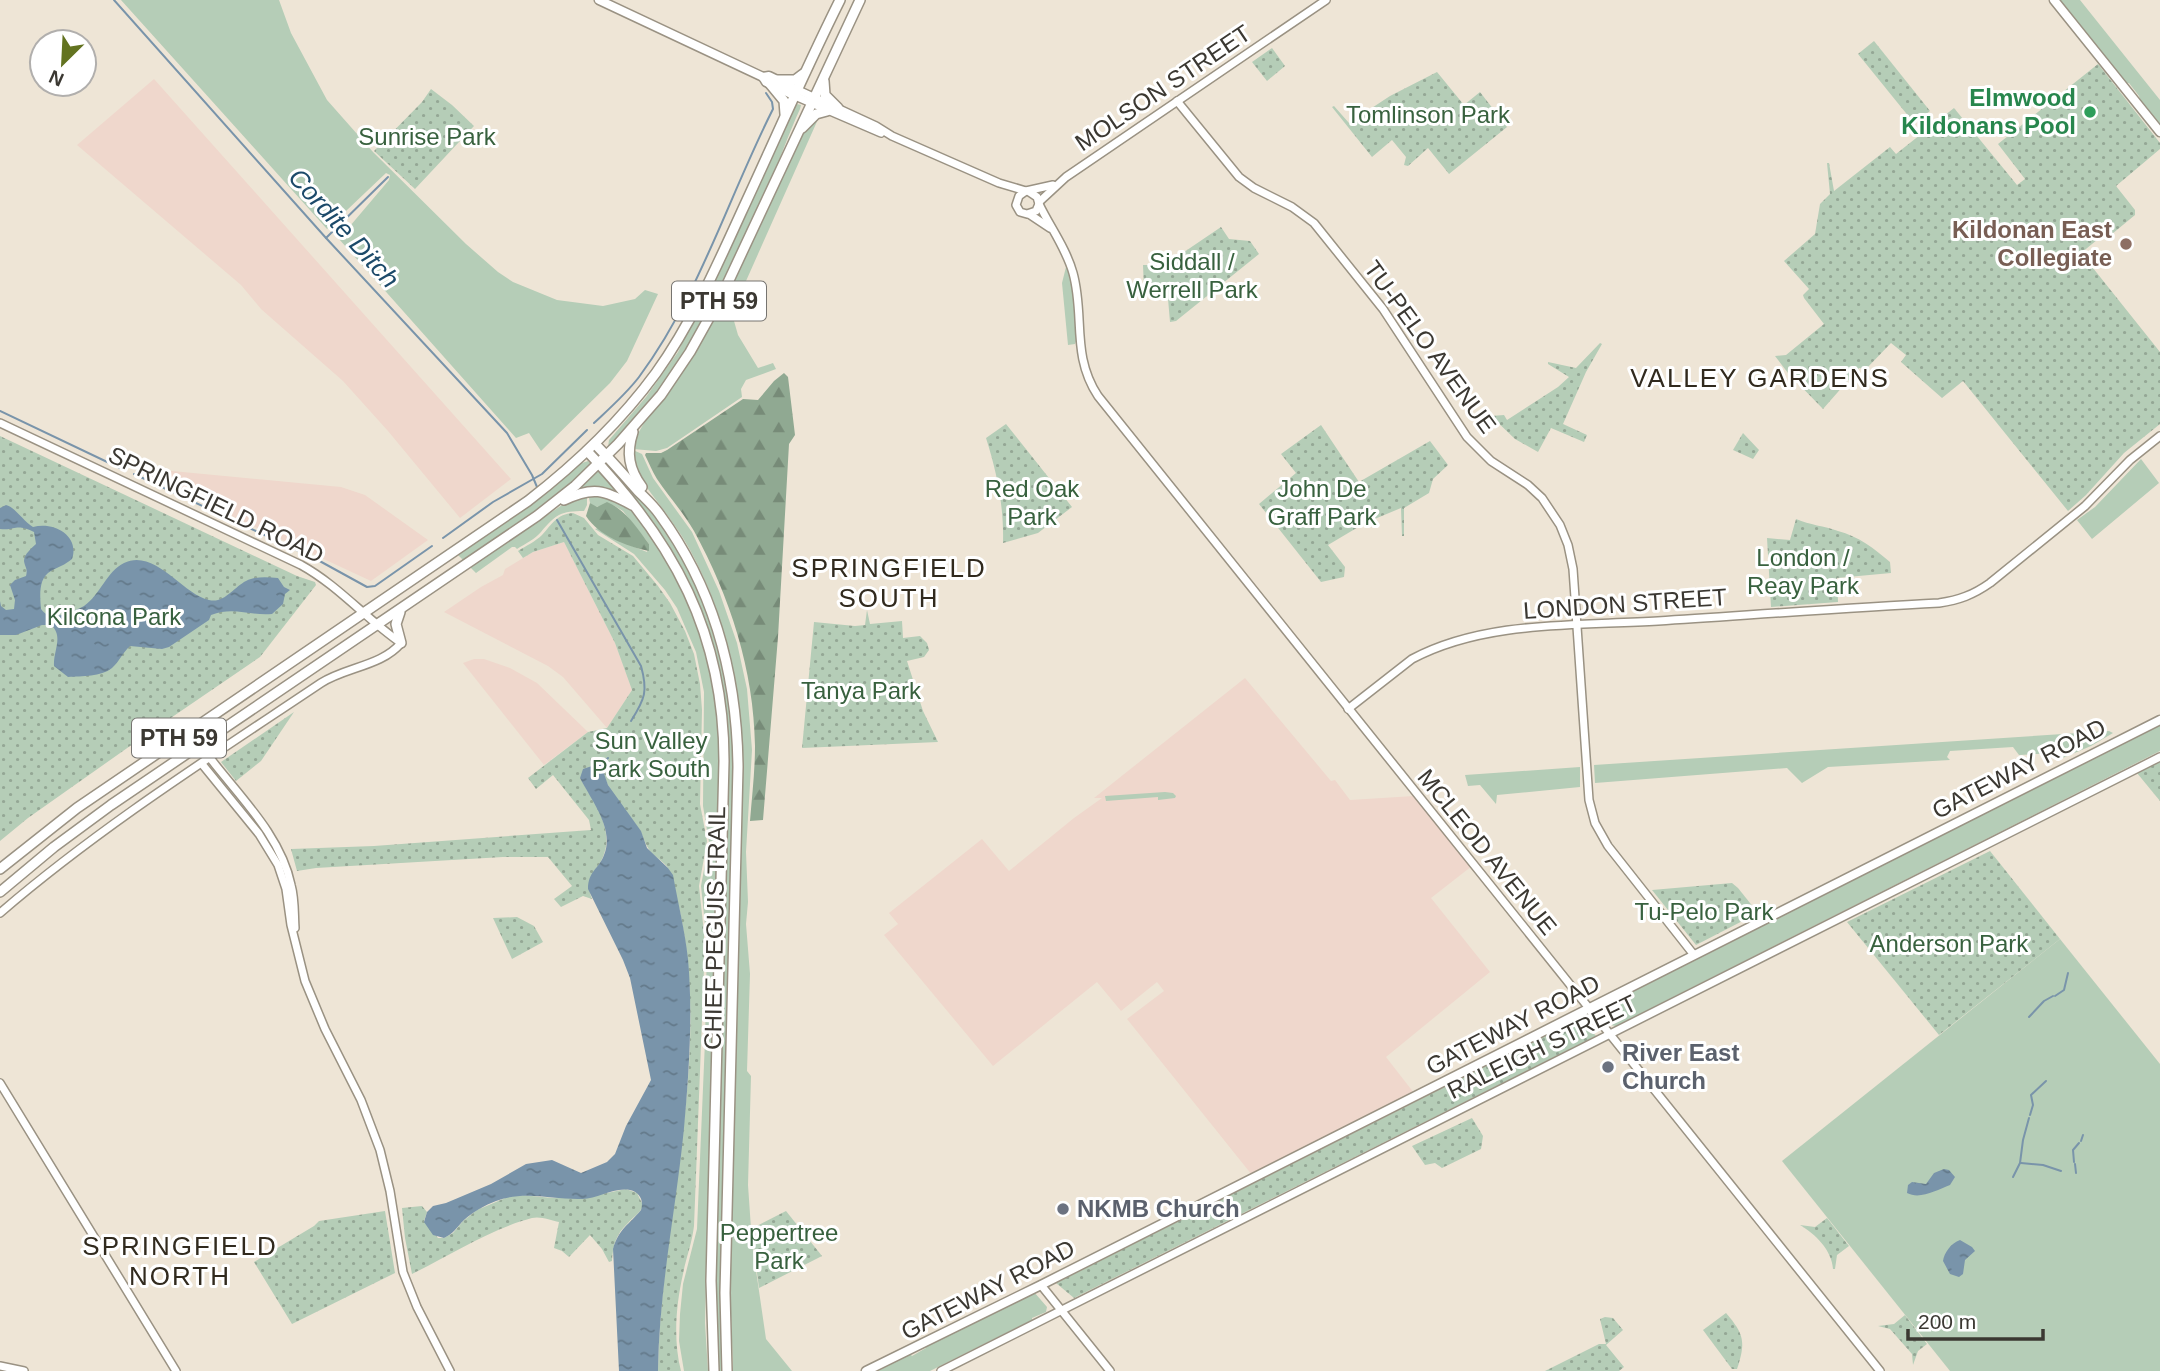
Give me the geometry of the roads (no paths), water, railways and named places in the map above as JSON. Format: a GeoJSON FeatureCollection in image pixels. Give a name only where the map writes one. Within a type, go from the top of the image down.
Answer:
{"type":"FeatureCollection","features":[{"type":"Feature","properties":{"kind":"main road"},"geometry":{"type":"LineString","coordinates":[[599,0],[797,93]]}},
{"type":"Feature","properties":{"kind":"main road","name":"PTH 59"},"geometry":{"type":"LineString","coordinates":[[0,869],[76,808],[528,501],[595,444],[642,391],[687,325],[840,0]]}},
{"type":"Feature","properties":{"kind":"main road","name":"PTH 59"},"geometry":{"type":"LineString","coordinates":[[0,892],[88,822],[549,506],[607,456],[638,423],[675,376],[707,324],[860,0]]}},
{"type":"Feature","properties":{"kind":"main road"},"geometry":{"type":"LineString","coordinates":[[2054,0],[2160,132]]}},
{"type":"Feature","properties":{"kind":"main road"},"geometry":{"type":"LineString","coordinates":[[774,82],[800,78],[812,61]]}},
{"type":"Feature","properties":{"kind":"main road"},"geometry":{"type":"LineString","coordinates":[[826,70],[823,90],[838,108]]}},
{"type":"Feature","properties":{"kind":"main road"},"geometry":{"type":"LineString","coordinates":[[774,82],[784,101],[784,120]]}},
{"type":"Feature","properties":{"kind":"main road"},"geometry":{"type":"LineString","coordinates":[[794,138],[813,116],[827,111]]}},
{"type":"Feature","properties":{"kind":"main road"},"geometry":{"type":"LineString","coordinates":[[638,423],[630,444],[631,466],[636,479],[658,512]]}},
{"type":"Feature","properties":{"kind":"main road","name":"CHIEF PEGUIS TRAIL"},"geometry":{"type":"LineString","coordinates":[[595,444],[658,512],[688,559],[713,616],[730,675],[737,730],[725,1284],[727,1371]]}},
{"type":"Feature","properties":{"kind":"main road","name":"CHIEF PEGUIS TRAIL"},"geometry":{"type":"LineString","coordinates":[[587,452],[638,509],[666,549],[695,608],[711,657],[722,713],[723,774],[711,1293],[714,1371]]}},
{"type":"Feature","properties":{"kind":"main road"},"geometry":{"type":"LineString","coordinates":[[549,506],[583,492],[597,490],[611,494],[638,509]]}},
{"type":"Feature","properties":{"kind":"main road"},"geometry":{"type":"LineString","coordinates":[[401,643],[396,624],[402,609]]}},
{"type":"Feature","properties":{"kind":"main road","name":"GATEWAY ROAD"},"geometry":{"type":"LineString","coordinates":[[866,1371],[2160,720]]}},
{"type":"Feature","properties":{"kind":"main road","name":"GATEWAY ROAD"},"geometry":{"type":"LineString","coordinates":[[874,1371],[884,1364]]}},
{"type":"Feature","properties":{"kind":"street","name":"MOLSON STREET"},"geometry":{"type":"LineString","coordinates":[[1039,203],[1056,184],[1326,0]]}},
{"type":"Feature","properties":{"kind":"street"},"geometry":{"type":"LineString","coordinates":[[797,93],[838,108],[892,136]]}},
{"type":"Feature","properties":{"kind":"street"},"geometry":{"type":"LineString","coordinates":[[812,100],[827,111],[874,131],[892,136],[999,183],[1035,194],[1039,203],[1036,211],[1029,214]]}},
{"type":"Feature","properties":{"kind":"street","name":"TU-PELO AVENUE"},"geometry":{"type":"LineString","coordinates":[[1177,101],[1239,177],[1254,188],[1292,207],[1314,223],[1383,309],[1467,437],[1491,461],[1542,498],[1560,526],[1568,545],[1573,569],[1589,800],[1595,822],[1608,846],[1694,955]]}},
{"type":"Feature","properties":{"kind":"street"},"geometry":{"type":"LineString","coordinates":[[999,183],[1012,194],[1020,212],[1029,214],[1051,228]]}},
{"type":"Feature","properties":{"kind":"street","name":"MOLSON STREET"},"geometry":{"type":"LineString","coordinates":[[1027,191],[1056,184]]}},
{"type":"Feature","properties":{"kind":"street"},"geometry":{"type":"LineString","coordinates":[[1016,203],[1019,196],[1027,191]]}},
{"type":"Feature","properties":{"kind":"street","name":"MCLEOD AVENUE"},"geometry":{"type":"LineString","coordinates":[[1039,203],[1073,273],[1084,370],[1098,396],[1880,1371]]}},
{"type":"Feature","properties":{"kind":"street","name":"SPRINGFIELD ROAD"},"geometry":{"type":"LineString","coordinates":[[0,423],[301,565],[331,584],[401,643]]}},
{"type":"Feature","properties":{"kind":"street","name":"LONDON STREET"},"geometry":{"type":"LineString","coordinates":[[1349,709],[1412,659],[1458,639],[1502,631],[1939,603],[1960,599],[1990,583],[2085,506],[2130,460],[2160,436]]}},
{"type":"Feature","properties":{"kind":"street"},"geometry":{"type":"LineString","coordinates":[[0,913],[81,848],[334,674],[386,656],[401,643]]}},
{"type":"Feature","properties":{"kind":"street","name":"RALEIGH STREET"},"geometry":{"type":"LineString","coordinates":[[941,1371],[2160,757]]}},
{"type":"Feature","properties":{"kind":"street"},"geometry":{"type":"LineString","coordinates":[[210,758],[268,832],[281,854],[291,884],[297,950]]}},
{"type":"Feature","properties":{"kind":"street"},"geometry":{"type":"LineString","coordinates":[[202,764],[259,834],[278,865],[286,889],[291,925],[305,981],[316,1010],[361,1100],[380,1150],[390,1191],[403,1272],[417,1307],[450,1371]]}},
{"type":"Feature","properties":{"kind":"street"},"geometry":{"type":"LineString","coordinates":[[0,1083],[176,1371]]}},
{"type":"Feature","properties":{"kind":"street"},"geometry":{"type":"LineString","coordinates":[[1041,1285],[1110,1371]]}},
{"type":"Feature","properties":{"kind":"street"},"geometry":{"type":"LineString","coordinates":[[0,1366],[24,1371]]}},
{"type":"Feature","properties":{"kind":"water"},"geometry":{"type":"Polygon","coordinates":[[[6,505],[33,527],[57,528],[69,537],[72,543],[72,559],[47,574],[42,583],[41,609],[51,616],[84,606],[118,567],[135,560],[157,567],[199,596],[214,601],[246,581],[258,578],[278,578],[284,587],[290,590],[285,594],[283,604],[272,614],[219,612],[211,615],[209,620],[169,647],[162,649],[130,646],[108,671],[68,677],[54,666],[57,634],[51,625],[42,625],[16,635],[0,635],[0,601],[6,610],[14,609],[15,600],[10,585],[26,576],[24,558],[36,544],[34,532],[28,529],[0,529],[0,508],[6,505]]]}},
{"type":"Feature","properties":{"kind":"water"},"geometry":{"type":"Polygon","coordinates":[[[601,765],[608,785],[641,831],[647,848],[673,875],[688,959],[690,1022],[687,1086],[681,1159],[661,1310],[658,1371],[619,1371],[613,1249],[621,1231],[641,1210],[641,1200],[636,1193],[618,1190],[582,1199],[528,1196],[507,1198],[475,1212],[444,1238],[433,1235],[424,1222],[427,1212],[433,1206],[491,1184],[526,1164],[552,1160],[581,1173],[607,1162],[615,1154],[626,1126],[651,1080],[630,978],[588,889],[590,878],[602,860],[607,845],[600,815],[580,778],[583,769],[601,765]]]}},
{"type":"Feature","properties":{"kind":"water"},"geometry":{"type":"Polygon","coordinates":[[[1949,1170],[1955,1177],[1950,1185],[1923,1195],[1907,1193],[1908,1185],[1912,1182],[1926,1184],[1934,1173],[1949,1170]]]}},
{"type":"Feature","properties":{"kind":"water"},"geometry":{"type":"Polygon","coordinates":[[[1960,1240],[1975,1251],[1965,1260],[1963,1274],[1959,1277],[1950,1274],[1943,1261],[1949,1249],[1960,1240]]]}},
{"type":"Feature","properties":{"kind":"waterway","name":"Cordite Ditch"},"geometry":{"type":"LineString","coordinates":[[114,0],[326,238],[507,433],[537,487]]}},
{"type":"Feature","properties":{"kind":"waterway"},"geometry":{"type":"LineString","coordinates":[[594,423],[639,377],[679,313],[773,109],[766,93]]}},
{"type":"Feature","properties":{"kind":"waterway"},"geometry":{"type":"LineString","coordinates":[[326,238],[388,177]]}},
{"type":"Feature","properties":{"kind":"waterway"},"geometry":{"type":"LineString","coordinates":[[0,411],[124,470]]}},
{"type":"Feature","properties":{"kind":"waterway"},"geometry":{"type":"LineString","coordinates":[[443,538],[493,502],[542,474],[587,430]]}},
{"type":"Feature","properties":{"kind":"waterway"},"geometry":{"type":"LineString","coordinates":[[134,474],[303,553]]}},
{"type":"Feature","properties":{"kind":"waterway","name":"Cordite Ditch"},"geometry":{"type":"LineString","coordinates":[[557,520],[641,666],[644,695],[631,721]]}},
{"type":"Feature","properties":{"kind":"waterway"},"geometry":{"type":"LineString","coordinates":[[316,559],[367,587],[375,586],[432,546]]}},
{"type":"Feature","properties":{"kind":"waterway","name":"Cordite Ditch"},"geometry":{"type":"LineString","coordinates":[[616,745],[619,741]]}},
{"type":"Feature","properties":{"kind":"waterway","name":"Cordite Ditch"},"geometry":{"type":"LineString","coordinates":[[601,765],[608,758]]}},
{"type":"Feature","properties":{"kind":"waterway"},"geometry":{"type":"LineString","coordinates":[[2055,996],[2064,990],[2068,973]]}},
{"type":"Feature","properties":{"kind":"waterway"},"geometry":{"type":"LineString","coordinates":[[2029,1017],[2044,1001],[2053,996]]}},
{"type":"Feature","properties":{"kind":"waterway"},"geometry":{"type":"LineString","coordinates":[[2030,1115],[2033,1105],[2031,1095],[2046,1081]]}},
{"type":"Feature","properties":{"kind":"waterway"},"geometry":{"type":"LineString","coordinates":[[2013,1177],[2020,1163],[2029,1118]]}},
{"type":"Feature","properties":{"kind":"waterway"},"geometry":{"type":"LineString","coordinates":[[2081,1141],[2083,1135]]}},
{"type":"Feature","properties":{"kind":"waterway"},"geometry":{"type":"LineString","coordinates":[[2074,1162],[2073,1150],[2079,1143]]}},
{"type":"Feature","properties":{"kind":"waterway"},"geometry":{"type":"LineString","coordinates":[[2021,1163],[2043,1165],[2061,1171]]}},
{"type":"Feature","properties":{"kind":"waterway"},"geometry":{"type":"LineString","coordinates":[[2075,1164],[2076,1173]]}},
{"type":"Feature","properties":{"kind":"place","name":"Elmwood Kildonans Pool"},"geometry":{"type":"Point","coordinates":[2090,112]}},
{"type":"Feature","properties":{"kind":"place","name":"Kildonan East Collegiate"},"geometry":{"type":"Point","coordinates":[2126,244]}},
{"type":"Feature","properties":{"kind":"place","name":"River East Church"},"geometry":{"type":"Point","coordinates":[1608,1067]}},
{"type":"Feature","properties":{"kind":"place","name":"NKMB Church"},"geometry":{"type":"Point","coordinates":[1063,1209]}},
{"type":"Feature","properties":{"kind":"district","name":"VALLEY GARDENS"},"geometry":{"type":"Point","coordinates":[1760,378]}},
{"type":"Feature","properties":{"kind":"district","name":"SPRINGFIELD SOUTH"},"geometry":{"type":"Point","coordinates":[889,583]}},
{"type":"Feature","properties":{"kind":"district","name":"SPRINGFIELD NORTH"},"geometry":{"type":"Point","coordinates":[180,1261]}},
{"type":"Feature","properties":{"kind":"park label","name":"Tomlinson Park"},"geometry":{"type":"Point","coordinates":[1428,115]}},
{"type":"Feature","properties":{"kind":"park label","name":"Sunrise Park"},"geometry":{"type":"Point","coordinates":[427,137]}},
{"type":"Feature","properties":{"kind":"park label","name":"Siddall / Werrell Park"},"geometry":{"type":"Point","coordinates":[1192,276]}},
{"type":"Feature","properties":{"kind":"park label","name":"Red Oak Park"},"geometry":{"type":"Point","coordinates":[1032,503]}},
{"type":"Feature","properties":{"kind":"park label","name":"John De Graff Park"},"geometry":{"type":"Point","coordinates":[1322,503]}},
{"type":"Feature","properties":{"kind":"park label","name":"London / Reay Park"},"geometry":{"type":"Point","coordinates":[1803,572]}},
{"type":"Feature","properties":{"kind":"park label","name":"Kilcona Park"},"geometry":{"type":"Point","coordinates":[114,617]}},
{"type":"Feature","properties":{"kind":"park label","name":"Tanya Park"},"geometry":{"type":"Point","coordinates":[861,691]}},
{"type":"Feature","properties":{"kind":"park label","name":"Sun Valley Park South"},"geometry":{"type":"Point","coordinates":[651,755]}},
{"type":"Feature","properties":{"kind":"park label","name":"Tu-Pelo Park"},"geometry":{"type":"Point","coordinates":[1704,912]}},
{"type":"Feature","properties":{"kind":"park label","name":"Anderson Park"},"geometry":{"type":"Point","coordinates":[1949,944]}},
{"type":"Feature","properties":{"kind":"park label","name":"Peppertree Park"},"geometry":{"type":"Point","coordinates":[779,1247]}}]}
